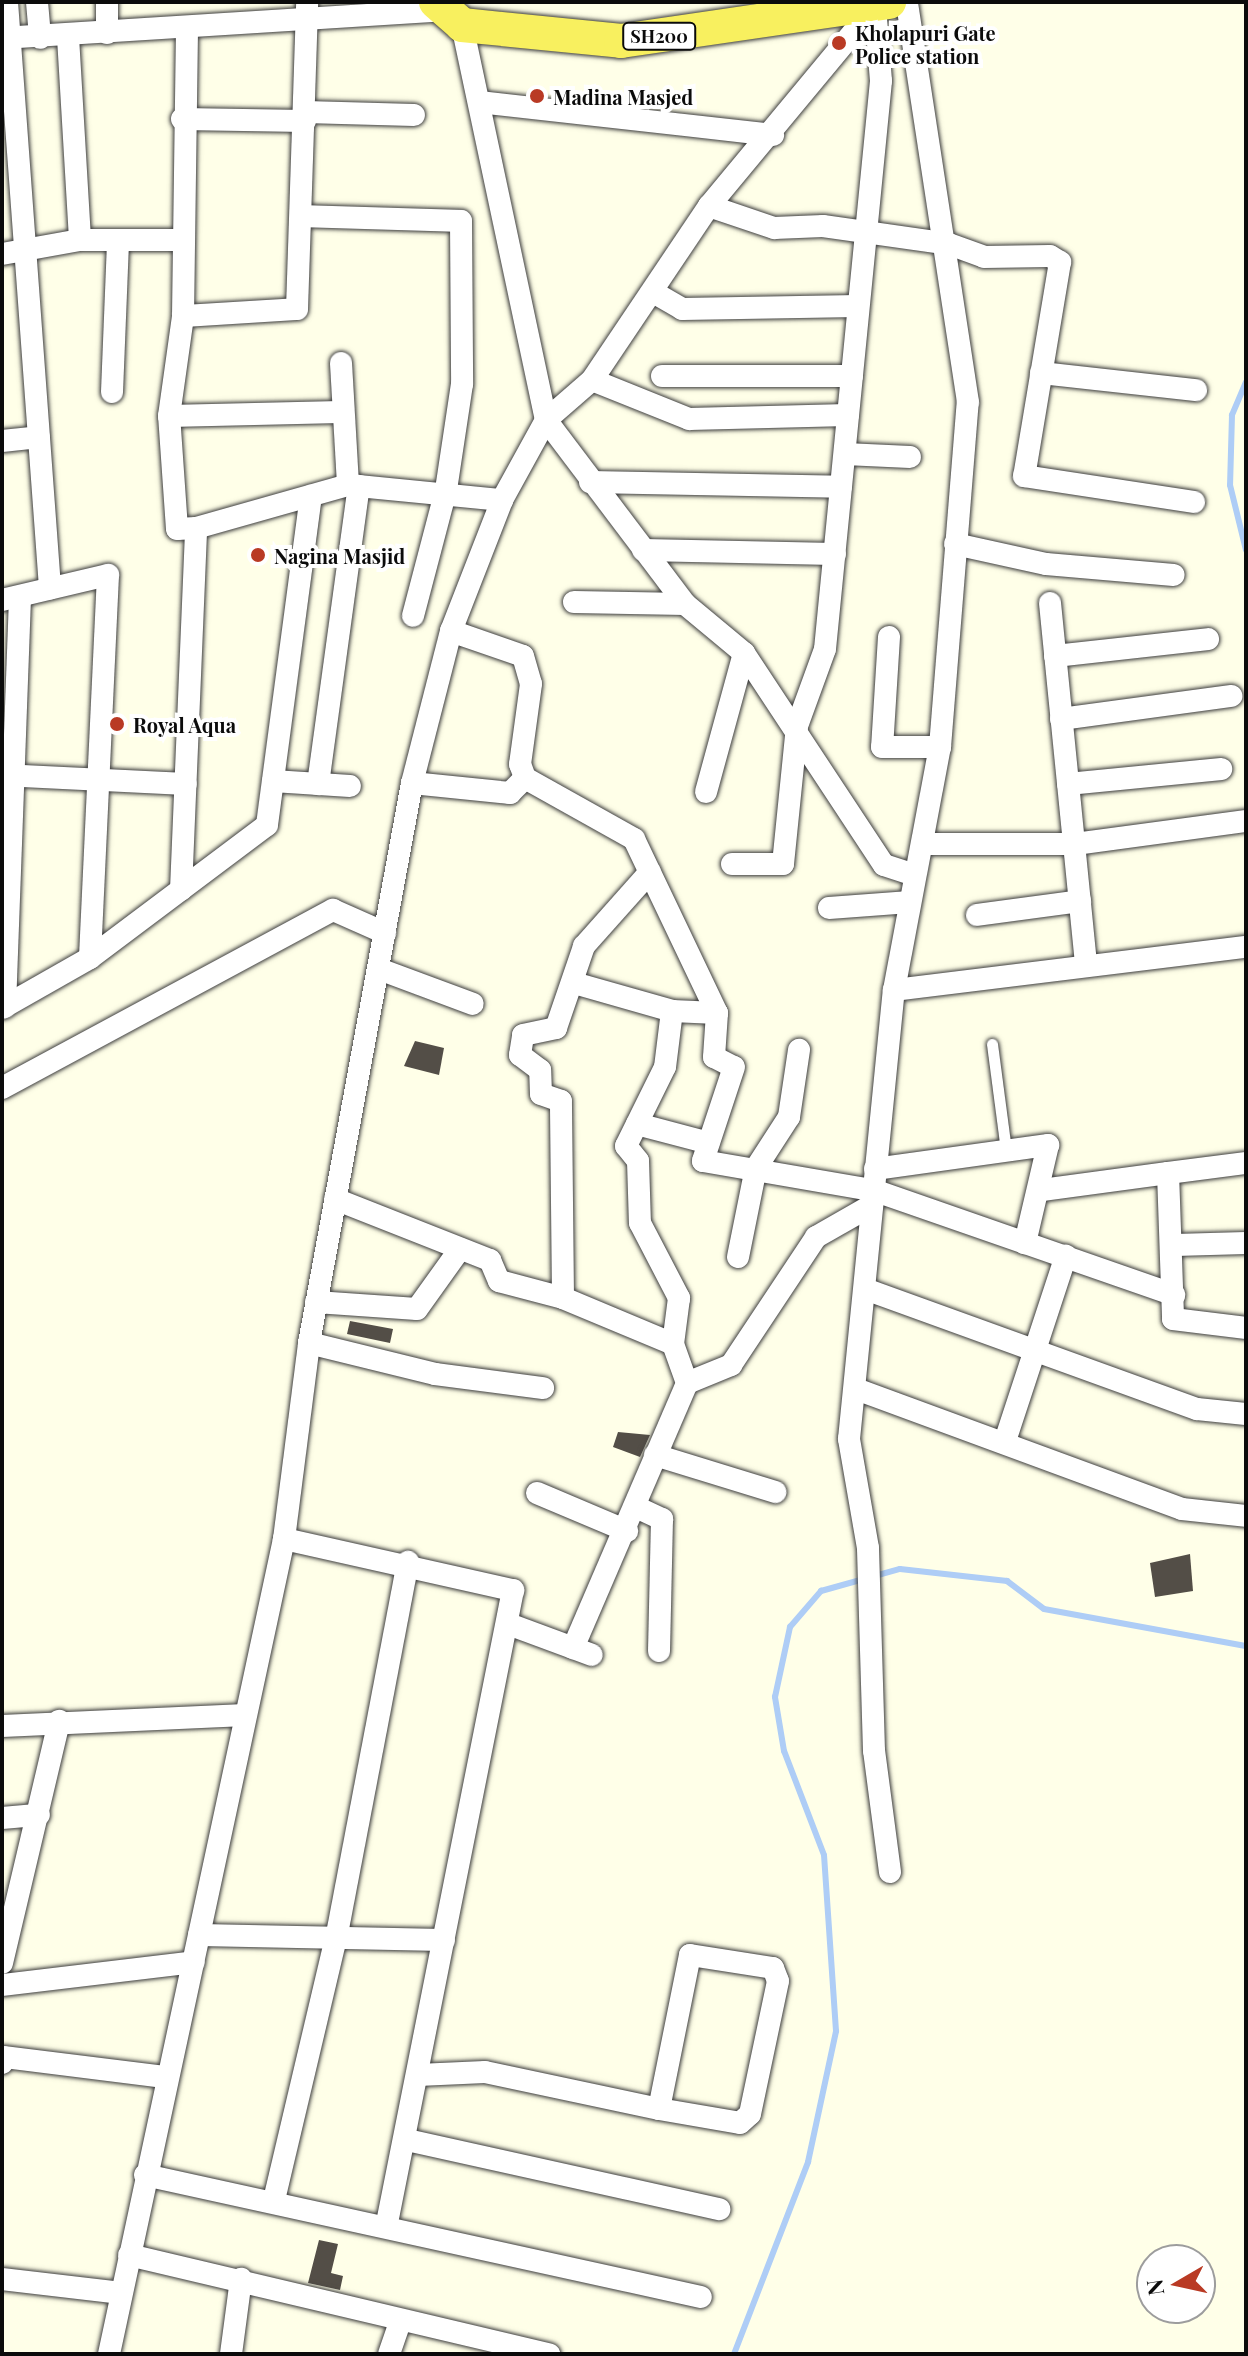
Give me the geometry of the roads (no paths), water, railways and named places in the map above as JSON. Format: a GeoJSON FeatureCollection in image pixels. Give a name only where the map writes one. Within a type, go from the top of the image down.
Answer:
{"type":"FeatureCollection","features":[{"type":"Feature","properties":{"kind":"main road","name":"SH200"},"geometry":{"type":"LineString","coordinates":[[447,12],[621,41],[890,3]]}},
{"type":"Feature","properties":{"kind":"street"},"geometry":{"type":"LineString","coordinates":[[7,2],[5,38],[10,142],[28,250],[50,588]]}},
{"type":"Feature","properties":{"kind":"street"},"geometry":{"type":"LineString","coordinates":[[37,2],[40,38]]}},
{"type":"Feature","properties":{"kind":"street"},"geometry":{"type":"LineString","coordinates":[[107,2],[107,33]]}},
{"type":"Feature","properties":{"kind":"street"},"geometry":{"type":"LineString","coordinates":[[109,2354],[164,2077],[194,1962],[240,1715],[284,1539],[316,1302],[412,783],[451,631],[502,500],[546,420],[592,380],[709,206],[890,3]]}},
{"type":"Feature","properties":{"kind":"street"},"geometry":{"type":"LineString","coordinates":[[732,864],[783,864],[797,726],[825,649],[890,3]]}},
{"type":"Feature","properties":{"kind":"street"},"geometry":{"type":"LineString","coordinates":[[890,3],[949,244],[968,402],[940,747],[894,990],[849,1439],[869,1556],[874,1751],[890,1872]]}},
{"type":"Feature","properties":{"kind":"street"},"geometry":{"type":"LineString","coordinates":[[5,38],[187,32],[306,12],[447,12],[479,102],[546,420],[685,604],[744,653],[797,726],[884,865],[915,875]]}},
{"type":"Feature","properties":{"kind":"street"},"geometry":{"type":"LineString","coordinates":[[183,316],[297,309],[306,12]]}},
{"type":"Feature","properties":{"kind":"street"},"geometry":{"type":"LineString","coordinates":[[187,32],[182,119],[183,316],[169,416],[177,529],[196,528],[354,486],[446,490],[502,500]]}},
{"type":"Feature","properties":{"kind":"street"},"geometry":{"type":"LineString","coordinates":[[68,37],[80,240]]}},
{"type":"Feature","properties":{"kind":"street"},"geometry":{"type":"LineString","coordinates":[[479,102],[773,135]]}},
{"type":"Feature","properties":{"kind":"street"},"geometry":{"type":"LineString","coordinates":[[182,119],[414,115]]}},
{"type":"Feature","properties":{"kind":"street"},"geometry":{"type":"LineString","coordinates":[[709,206],[774,228],[823,226],[865,235],[949,244],[984,257],[1050,256],[1060,262],[1024,476],[1194,502]]}},
{"type":"Feature","properties":{"kind":"street"},"geometry":{"type":"LineString","coordinates":[[302,216],[461,221],[462,384],[446,490],[413,616]]}},
{"type":"Feature","properties":{"kind":"street"},"geometry":{"type":"LineString","coordinates":[[2,254],[80,240],[181,240]]}},
{"type":"Feature","properties":{"kind":"street"},"geometry":{"type":"LineString","coordinates":[[112,392],[118,240]]}},
{"type":"Feature","properties":{"kind":"street"},"geometry":{"type":"LineString","coordinates":[[653,292],[682,309],[858,306]]}},
{"type":"Feature","properties":{"kind":"street"},"geometry":{"type":"LineString","coordinates":[[318,784],[354,486],[340,412],[341,363]]}},
{"type":"Feature","properties":{"kind":"street"},"geometry":{"type":"LineString","coordinates":[[1041,373],[1196,390]]}},
{"type":"Feature","properties":{"kind":"street"},"geometry":{"type":"LineString","coordinates":[[662,376],[852,376]]}},
{"type":"Feature","properties":{"kind":"street"},"geometry":{"type":"LineString","coordinates":[[592,380],[689,419],[848,415]]}},
{"type":"Feature","properties":{"kind":"street"},"geometry":{"type":"LineString","coordinates":[[169,416],[340,412]]}},
{"type":"Feature","properties":{"kind":"street"},"geometry":{"type":"LineString","coordinates":[[2,441],[39,437]]}},
{"type":"Feature","properties":{"kind":"street"},"geometry":{"type":"LineString","coordinates":[[845,454],[910,457]]}},
{"type":"Feature","properties":{"kind":"street"},"geometry":{"type":"LineString","coordinates":[[590,482],[841,487]]}},
{"type":"Feature","properties":{"kind":"street"},"geometry":{"type":"LineString","coordinates":[[90,958],[108,575],[11,598],[5,775],[4,1007],[90,958],[267,825],[311,496]]}},
{"type":"Feature","properties":{"kind":"street"},"geometry":{"type":"LineString","coordinates":[[181,890],[196,528]]}},
{"type":"Feature","properties":{"kind":"street"},"geometry":{"type":"LineString","coordinates":[[955,544],[1046,564],[1174,575]]}},
{"type":"Feature","properties":{"kind":"street"},"geometry":{"type":"LineString","coordinates":[[643,550],[835,554]]}},
{"type":"Feature","properties":{"kind":"street"},"geometry":{"type":"LineString","coordinates":[[574,602],[685,604]]}},
{"type":"Feature","properties":{"kind":"street"},"geometry":{"type":"LineString","coordinates":[[1050,603],[1086,963]]}},
{"type":"Feature","properties":{"kind":"street"},"geometry":{"type":"LineString","coordinates":[[451,631],[523,656],[531,684],[520,764],[525,778],[634,839],[650,872],[717,1013],[714,1057],[734,1067],[703,1161],[874,1188],[1174,1295]]}},
{"type":"Feature","properties":{"kind":"street"},"geometry":{"type":"LineString","coordinates":[[889,637],[882,747],[940,747]]}},
{"type":"Feature","properties":{"kind":"street"},"geometry":{"type":"LineString","coordinates":[[1055,656],[1208,639]]}},
{"type":"Feature","properties":{"kind":"street"},"geometry":{"type":"LineString","coordinates":[[706,792],[744,653]]}},
{"type":"Feature","properties":{"kind":"street"},"geometry":{"type":"LineString","coordinates":[[1061,719],[1231,696]]}},
{"type":"Feature","properties":{"kind":"street"},"geometry":{"type":"LineString","coordinates":[[1068,784],[1221,769]]}},
{"type":"Feature","properties":{"kind":"street"},"geometry":{"type":"LineString","coordinates":[[5,775],[97,777],[186,784]]}},
{"type":"Feature","properties":{"kind":"street"},"geometry":{"type":"LineString","coordinates":[[412,783],[510,793],[525,778]]}},
{"type":"Feature","properties":{"kind":"street"},"geometry":{"type":"LineString","coordinates":[[273,781],[350,786]]}},
{"type":"Feature","properties":{"kind":"street"},"geometry":{"type":"LineString","coordinates":[[923,844],[1075,844],[1246,821]]}},
{"type":"Feature","properties":{"kind":"street"},"geometry":{"type":"LineString","coordinates":[[563,1298],[561,1101],[541,1094],[540,1070],[520,1055],[523,1035],[556,1028],[574,983],[584,946],[650,872]]}},
{"type":"Feature","properties":{"kind":"street"},"geometry":{"type":"LineString","coordinates":[[977,915],[1080,901]]}},
{"type":"Feature","properties":{"kind":"street"},"geometry":{"type":"LineString","coordinates":[[829,908],[910,902]]}},
{"type":"Feature","properties":{"kind":"street"},"geometry":{"type":"LineString","coordinates":[[2,1088],[333,910],[385,933]]}},
{"type":"Feature","properties":{"kind":"street"},"geometry":{"type":"LineString","coordinates":[[894,990],[1086,963],[1246,947]]}},
{"type":"Feature","properties":{"kind":"street"},"geometry":{"type":"LineString","coordinates":[[379,969],[473,1004]]}},
{"type":"Feature","properties":{"kind":"street"},"geometry":{"type":"LineString","coordinates":[[574,983],[672,1011],[717,1013]]}},
{"type":"Feature","properties":{"kind":"street"},"geometry":{"type":"LineString","coordinates":[[511,1625],[582,1652],[655,1455],[687,1383],[673,1344],[679,1298],[640,1223],[638,1161],[626,1146],[665,1067],[672,1011]]}},
{"type":"Feature","properties":{"kind":"street"},"geometry":{"type":"LineString","coordinates":[[738,1257],[756,1168],[789,1117],[799,1050]]}},
{"type":"Feature","properties":{"kind":"street"},"geometry":{"type":"LineString","coordinates":[[637,1124],[709,1143]]}},
{"type":"Feature","properties":{"kind":"street"},"geometry":{"type":"LineString","coordinates":[[687,1383],[731,1365],[816,1237],[874,1188],[1006,1151],[1048,1145],[1042,1190],[1025,1243]]}},
{"type":"Feature","properties":{"kind":"street"},"geometry":{"type":"LineString","coordinates":[[1042,1190],[1246,1163]]}},
{"type":"Feature","properties":{"kind":"street"},"geometry":{"type":"LineString","coordinates":[[1168,1173],[1175,1245],[1173,1319],[1246,1328]]}},
{"type":"Feature","properties":{"kind":"street"},"geometry":{"type":"LineString","coordinates":[[335,1199],[490,1260],[499,1281],[563,1298],[673,1344]]}},
{"type":"Feature","properties":{"kind":"street"},"geometry":{"type":"LineString","coordinates":[[1175,1245],[1246,1243]]}},
{"type":"Feature","properties":{"kind":"street"},"geometry":{"type":"LineString","coordinates":[[316,1302],[417,1309],[460,1249]]}},
{"type":"Feature","properties":{"kind":"street"},"geometry":{"type":"LineString","coordinates":[[1006,1438],[1038,1350],[1066,1256]]}},
{"type":"Feature","properties":{"kind":"street"},"geometry":{"type":"LineString","coordinates":[[865,1289],[1197,1409],[1246,1414]]}},
{"type":"Feature","properties":{"kind":"street"},"geometry":{"type":"LineString","coordinates":[[309,1343],[435,1374],[543,1388]]}},
{"type":"Feature","properties":{"kind":"street"},"geometry":{"type":"LineString","coordinates":[[856,1389],[1006,1438],[1182,1509],[1246,1516]]}},
{"type":"Feature","properties":{"kind":"street"},"geometry":{"type":"LineString","coordinates":[[655,1455],[775,1492]]}},
{"type":"Feature","properties":{"kind":"street"},"geometry":{"type":"LineString","coordinates":[[537,1493],[627,1531]]}},
{"type":"Feature","properties":{"kind":"street"},"geometry":{"type":"LineString","coordinates":[[636,1507],[662,1519],[659,1651]]}},
{"type":"Feature","properties":{"kind":"street"},"geometry":{"type":"LineString","coordinates":[[284,1539],[408,1562],[513,1590],[511,1625],[444,1940],[407,2140],[387,2223]]}},
{"type":"Feature","properties":{"kind":"street"},"geometry":{"type":"LineString","coordinates":[[274,2200],[337,1934],[408,1562]]}},
{"type":"Feature","properties":{"kind":"street"},"geometry":{"type":"LineString","coordinates":[[2,1726],[240,1715]]}},
{"type":"Feature","properties":{"kind":"street"},"geometry":{"type":"LineString","coordinates":[[2,1963],[59,1721]]}},
{"type":"Feature","properties":{"kind":"street"},"geometry":{"type":"LineString","coordinates":[[2,1818],[39,1815]]}},
{"type":"Feature","properties":{"kind":"street"},"geometry":{"type":"LineString","coordinates":[[199,1935],[337,1934],[444,1940]]}},
{"type":"Feature","properties":{"kind":"street"},"geometry":{"type":"LineString","coordinates":[[418,2075],[485,2072],[659,2109],[734,2124],[747,2120],[778,1981],[773,1968],[690,1955],[659,2109]]}},
{"type":"Feature","properties":{"kind":"street"},"geometry":{"type":"LineString","coordinates":[[2,1985],[194,1962]]}},
{"type":"Feature","properties":{"kind":"street"},"geometry":{"type":"LineString","coordinates":[[3,2059],[164,2077]]}},
{"type":"Feature","properties":{"kind":"street"},"geometry":{"type":"LineString","coordinates":[[407,2140],[719,2209]]}},
{"type":"Feature","properties":{"kind":"street"},"geometry":{"type":"LineString","coordinates":[[145,2175],[387,2223],[701,2297]]}},
{"type":"Feature","properties":{"kind":"street"},"geometry":{"type":"LineString","coordinates":[[129,2255],[549,2354]]}},
{"type":"Feature","properties":{"kind":"street"},"geometry":{"type":"LineString","coordinates":[[2,2279],[121,2293]]}},
{"type":"Feature","properties":{"kind":"street"},"geometry":{"type":"LineString","coordinates":[[231,2354],[241,2279]]}},
{"type":"Feature","properties":{"kind":"street"},"geometry":{"type":"LineString","coordinates":[[389,2354],[401,2320]]}},
{"type":"Feature","properties":{"kind":"lane"},"geometry":{"type":"LineString","coordinates":[[992,1044],[1006,1151]]}},
{"type":"Feature","properties":{"kind":"waterway"},"geometry":{"type":"LineString","coordinates":[[1246,382],[1232,415],[1230,485],[1246,550]]}},
{"type":"Feature","properties":{"kind":"waterway"},"geometry":{"type":"LineString","coordinates":[[734,2354],[808,2162],[836,2031],[824,1855],[784,1751],[775,1697],[790,1627],[821,1591],[900,1569],[1007,1581],[1044,1609],[1246,1646]]}},
{"type":"Feature","properties":{"kind":"place","name":"Kholapuri Gate Police station"},"geometry":{"type":"Point","coordinates":[839,43]}},
{"type":"Feature","properties":{"kind":"place","name":"Madina Masjed"},"geometry":{"type":"Point","coordinates":[537,96]}},
{"type":"Feature","properties":{"kind":"place","name":"Nagina Masjid"},"geometry":{"type":"Point","coordinates":[258,555]}},
{"type":"Feature","properties":{"kind":"place","name":"Royal Aqua"},"geometry":{"type":"Point","coordinates":[117,724]}}]}
